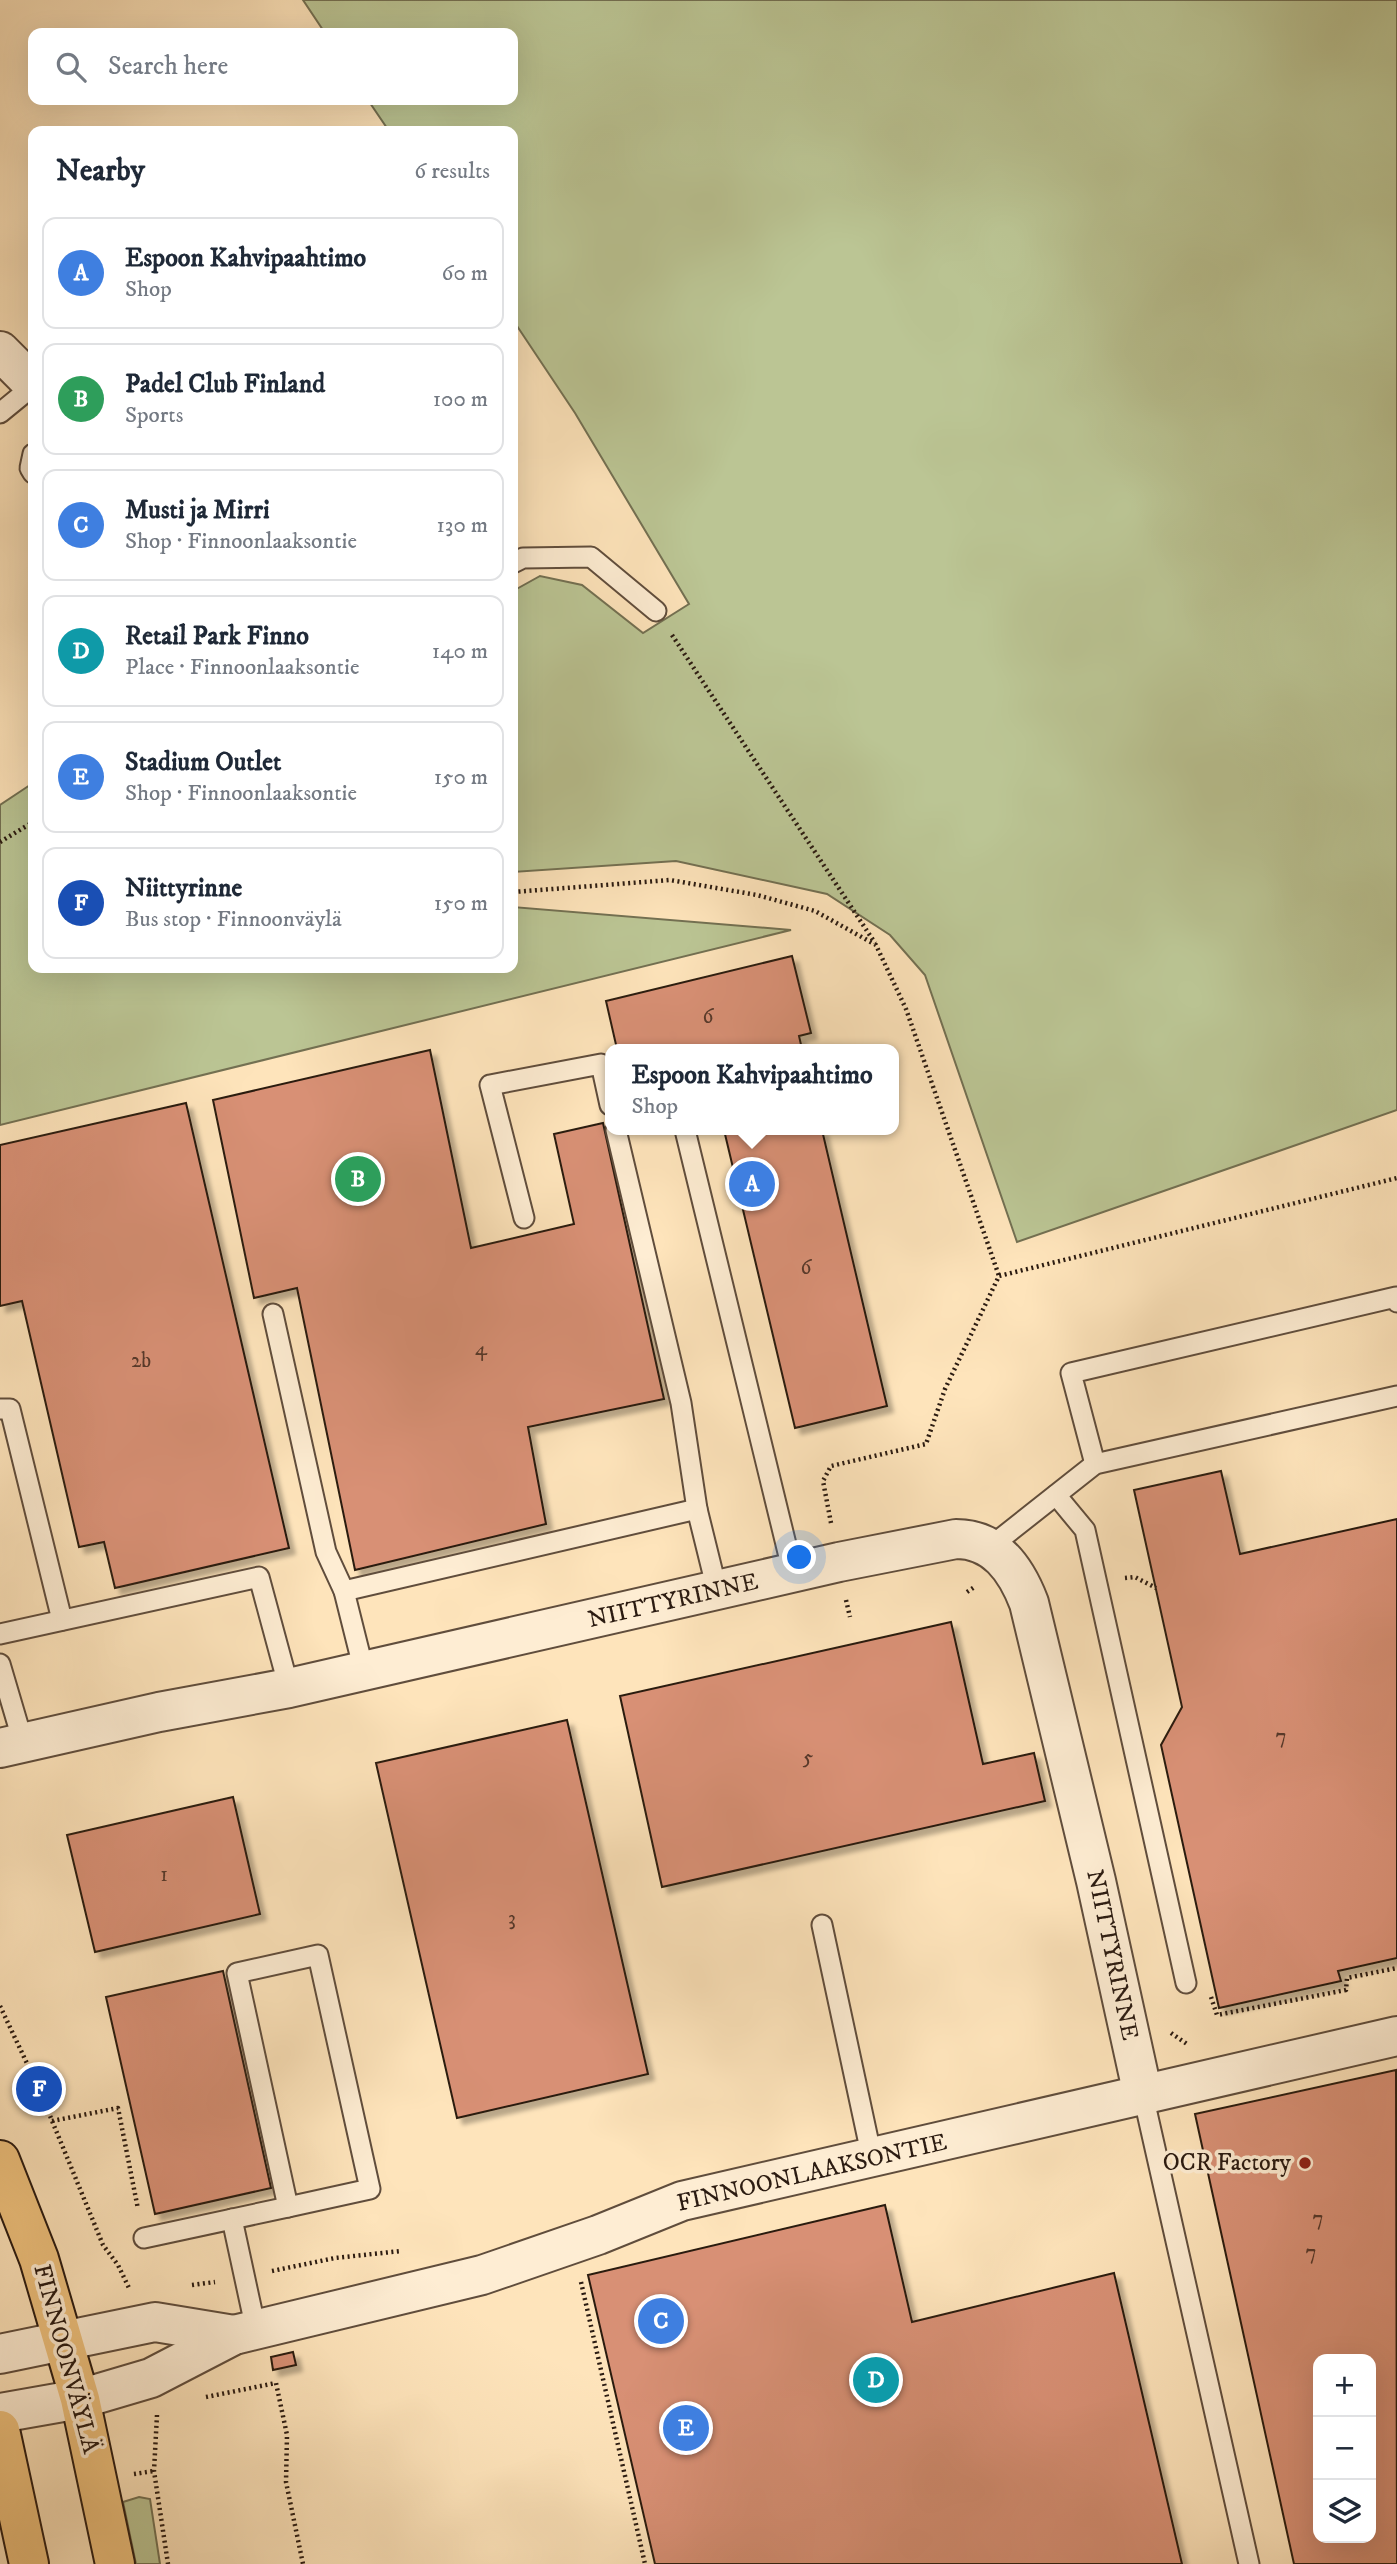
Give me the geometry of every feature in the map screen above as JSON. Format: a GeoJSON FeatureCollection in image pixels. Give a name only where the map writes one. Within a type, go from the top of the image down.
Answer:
{"type":"FeatureCollection","features":[{"type":"Feature","properties":{"kind":"main road","name":"FINNOONVÄYLÄ"},"geometry":{"type":"LineString","coordinates":[[0,2160],[39,2259],[80,2399],[115,2564]]}},
{"type":"Feature","properties":{"kind":"main road"},"geometry":{"type":"LineString","coordinates":[[0,2430],[29,2564]]}},
{"type":"Feature","properties":{"kind":"street"},"geometry":{"type":"LineString","coordinates":[[0,351],[28,380]]}},
{"type":"Feature","properties":{"kind":"street","name":"NIITTYRINNE"},"geometry":{"type":"LineString","coordinates":[[11,1745],[159,1712],[289,1688],[839,1562],[956,1539],[971,1539],[1003,1558],[1014,1572],[1029,1603],[1096,1881],[1143,2095]]}},
{"type":"Feature","properties":{"kind":"street","name":"FINNOONLAAKSONTIE"},"geometry":{"type":"LineString","coordinates":[[0,2413],[80,2399],[151,2378],[245,2333],[482,2275],[598,2235],[682,2201],[1397,2036]]}},
{"type":"Feature","properties":{"kind":"street","name":"FINNOONLAAKSONTIE"},"geometry":{"type":"LineString","coordinates":[[0,2354],[62,2339],[155,2322],[245,2333]]}},
{"type":"Feature","properties":{"kind":"lane"},"geometry":{"type":"LineString","coordinates":[[0,413],[28,389]]}},
{"type":"Feature","properties":{"kind":"lane"},"geometry":{"type":"LineString","coordinates":[[518,560],[523,558],[591,557],[656,611]]}},
{"type":"Feature","properties":{"kind":"lane"},"geometry":{"type":"LineString","coordinates":[[524,1218],[490,1085],[601,1064],[605,1082]]}},
{"type":"Feature","properties":{"kind":"lane"},"geometry":{"type":"LineString","coordinates":[[617,1135],[681,1403],[697,1509],[717,1591]]}},
{"type":"Feature","properties":{"kind":"lane"},"geometry":{"type":"LineString","coordinates":[[686,1135],[793,1573]]}},
{"type":"Feature","properties":{"kind":"lane"},"geometry":{"type":"LineString","coordinates":[[1095,1464],[1071,1373],[1396,1297],[1397,1302]]}},
{"type":"Feature","properties":{"kind":"lane"},"geometry":{"type":"LineString","coordinates":[[274,1314],[326,1552],[344,1591],[364,1671]]}},
{"type":"Feature","properties":{"kind":"lane"},"geometry":{"type":"LineString","coordinates":[[990,1548],[1095,1464],[1397,1396]]}},
{"type":"Feature","properties":{"kind":"lane"},"geometry":{"type":"LineString","coordinates":[[0,1409],[10,1409],[62,1620]]}},
{"type":"Feature","properties":{"kind":"lane"},"geometry":{"type":"LineString","coordinates":[[1056,1495],[1085,1530],[1185,1983]]}},
{"type":"Feature","properties":{"kind":"lane"},"geometry":{"type":"LineString","coordinates":[[344,1591],[697,1509]]}},
{"type":"Feature","properties":{"kind":"lane"},"geometry":{"type":"LineString","coordinates":[[0,1634],[259,1577],[289,1688]]}},
{"type":"Feature","properties":{"kind":"lane"},"geometry":{"type":"LineString","coordinates":[[0,1664],[11,1745]]}},
{"type":"Feature","properties":{"kind":"lane"},"geometry":{"type":"LineString","coordinates":[[822,1925],[872,2158]]}},
{"type":"Feature","properties":{"kind":"lane"},"geometry":{"type":"LineString","coordinates":[[144,2238],[288,2207],[370,2189],[318,1955],[237,1973],[288,2207]]}},
{"type":"Feature","properties":{"kind":"lane"},"geometry":{"type":"LineString","coordinates":[[1143,2095],[1249,2564]]}},
{"type":"Feature","properties":{"kind":"lane"},"geometry":{"type":"LineString","coordinates":[[232,2219],[245,2333]]}},
{"type":"Feature","properties":{"kind":"path"},"geometry":{"type":"LineString","coordinates":[[656,611],[876,945],[906,1009],[999,1276],[945,1389],[926,1444],[831,1466],[823,1481],[849,1617]]}},
{"type":"Feature","properties":{"kind":"path"},"geometry":{"type":"LineString","coordinates":[[0,842],[28,825]]}},
{"type":"Feature","properties":{"kind":"path"},"geometry":{"type":"LineString","coordinates":[[518,892],[670,880],[757,895],[815,911],[876,945]]}},
{"type":"Feature","properties":{"kind":"path"},"geometry":{"type":"LineString","coordinates":[[999,1276],[1397,1178]]}},
{"type":"Feature","properties":{"kind":"path"},"geometry":{"type":"LineString","coordinates":[[1185,1983],[1210,1995],[1217,2015],[1346,1990],[1347,1978],[1397,1968]]}},
{"type":"Feature","properties":{"kind":"path"},"geometry":{"type":"LineString","coordinates":[[0,2006],[52,2121],[103,2245],[118,2265],[133,2295],[139,2325]]}},
{"type":"Feature","properties":{"kind":"path"},"geometry":{"type":"LineString","coordinates":[[52,2121],[118,2108],[144,2238]]}},
{"type":"Feature","properties":{"kind":"path"},"geometry":{"type":"LineString","coordinates":[[578,2271],[645,2564]]}},
{"type":"Feature","properties":{"kind":"path"},"geometry":{"type":"LineString","coordinates":[[151,2378],[157,2408],[154,2470],[168,2564]]}},
{"type":"Feature","properties":{"kind":"path"},"geometry":{"type":"LineString","coordinates":[[195,2400],[276,2383],[287,2435],[286,2482],[303,2564]]}},
{"type":"Feature","properties":{"kind":"green space"},"geometry":{"type":"Polygon","coordinates":[[[303,0],[1397,0],[1397,1110],[1017,1242],[925,975],[890,935],[827,894],[676,861],[518,872],[518,588],[540,576],[582,585],[643,633],[689,604],[575,413],[518,328],[518,126],[386,126],[371,105],[518,105],[518,28],[322,28],[303,0]]]}},
{"type":"Feature","properties":{"kind":"green space"},"geometry":{"type":"Polygon","coordinates":[[[28,786],[28,973],[518,973],[518,907],[791,930],[0,1125],[0,805],[28,786]]]}},
{"type":"Feature","properties":{"kind":"green space"},"geometry":{"type":"Polygon","coordinates":[[[139,2497],[150,2499],[160,2564],[136,2564],[123,2502],[139,2497]]]}},
{"type":"Feature","properties":{"kind":"building"},"geometry":{"type":"Polygon","coordinates":[[[792,956],[811,1033],[799,1036],[801,1044],[616,1044],[606,1001],[792,956]]]}},
{"type":"Feature","properties":{"kind":"building"},"geometry":{"type":"Polygon","coordinates":[[[430,1050],[471,1248],[574,1224],[554,1134],[603,1123],[664,1399],[528,1427],[546,1524],[355,1570],[297,1288],[254,1298],[213,1100],[430,1050]]]}},
{"type":"Feature","properties":{"kind":"building"},"geometry":{"type":"Polygon","coordinates":[[[186,1103],[289,1548],[115,1588],[104,1542],[79,1547],[22,1301],[0,1306],[0,1145],[186,1103]]]}},
{"type":"Feature","properties":{"kind":"building"},"geometry":{"type":"Polygon","coordinates":[[[725,1135],[823,1135],[887,1406],[795,1428],[725,1135]]]}},
{"type":"Feature","properties":{"kind":"building"},"geometry":{"type":"Polygon","coordinates":[[[1221,1471],[1240,1554],[1397,1519],[1397,1958],[1338,1971],[1341,1981],[1219,2008],[1161,1745],[1182,1707],[1134,1490],[1221,1471]]]}},
{"type":"Feature","properties":{"kind":"building"},"geometry":{"type":"Polygon","coordinates":[[[951,1622],[983,1764],[1034,1753],[1045,1801],[662,1887],[620,1696],[951,1622]]]}},
{"type":"Feature","properties":{"kind":"building"},"geometry":{"type":"Polygon","coordinates":[[[567,1720],[648,2074],[457,2118],[376,1763],[567,1720]]]}},
{"type":"Feature","properties":{"kind":"building"},"geometry":{"type":"Polygon","coordinates":[[[233,1797],[260,1914],[95,1952],[67,1835],[233,1797]]]}},
{"type":"Feature","properties":{"kind":"building"},"geometry":{"type":"Polygon","coordinates":[[[223,1971],[271,2188],[155,2214],[106,1997],[223,1971]]]}},
{"type":"Feature","properties":{"kind":"building"},"geometry":{"type":"Polygon","coordinates":[[[1396,2070],[1397,2564],[1294,2564],[1195,2114],[1396,2070]]]}},
{"type":"Feature","properties":{"kind":"building"},"geometry":{"type":"Polygon","coordinates":[[[885,2205],[912,2322],[1114,2273],[1182,2564],[655,2564],[588,2275],[885,2205]]]}},
{"type":"Feature","properties":{"kind":"building"},"geometry":{"type":"Polygon","coordinates":[[[293,2352],[296,2365],[273,2370],[271,2357],[293,2352]]]}},
{"type":"Feature","properties":{"kind":"place","name":"Padel Club Finland"},"geometry":{"type":"Point","coordinates":[358,1179]}},
{"type":"Feature","properties":{"kind":"place","name":"Espoon Kahvipaahtimo"},"geometry":{"type":"Point","coordinates":[752,1184]}},
{"type":"Feature","properties":{"kind":"place","name":"Niittyrinne"},"geometry":{"type":"Point","coordinates":[39,2089]}},
{"type":"Feature","properties":{"kind":"place","name":"OCR Factory"},"geometry":{"type":"Point","coordinates":[1305,2163]}},
{"type":"Feature","properties":{"kind":"place","name":"Musti ja Mirri"},"geometry":{"type":"Point","coordinates":[661,2321]}},
{"type":"Feature","properties":{"kind":"place","name":"Retail Park Finno"},"geometry":{"type":"Point","coordinates":[876,2380]}},
{"type":"Feature","properties":{"kind":"place","name":"Stadium Outlet"},"geometry":{"type":"Point","coordinates":[686,2428]}}]}
